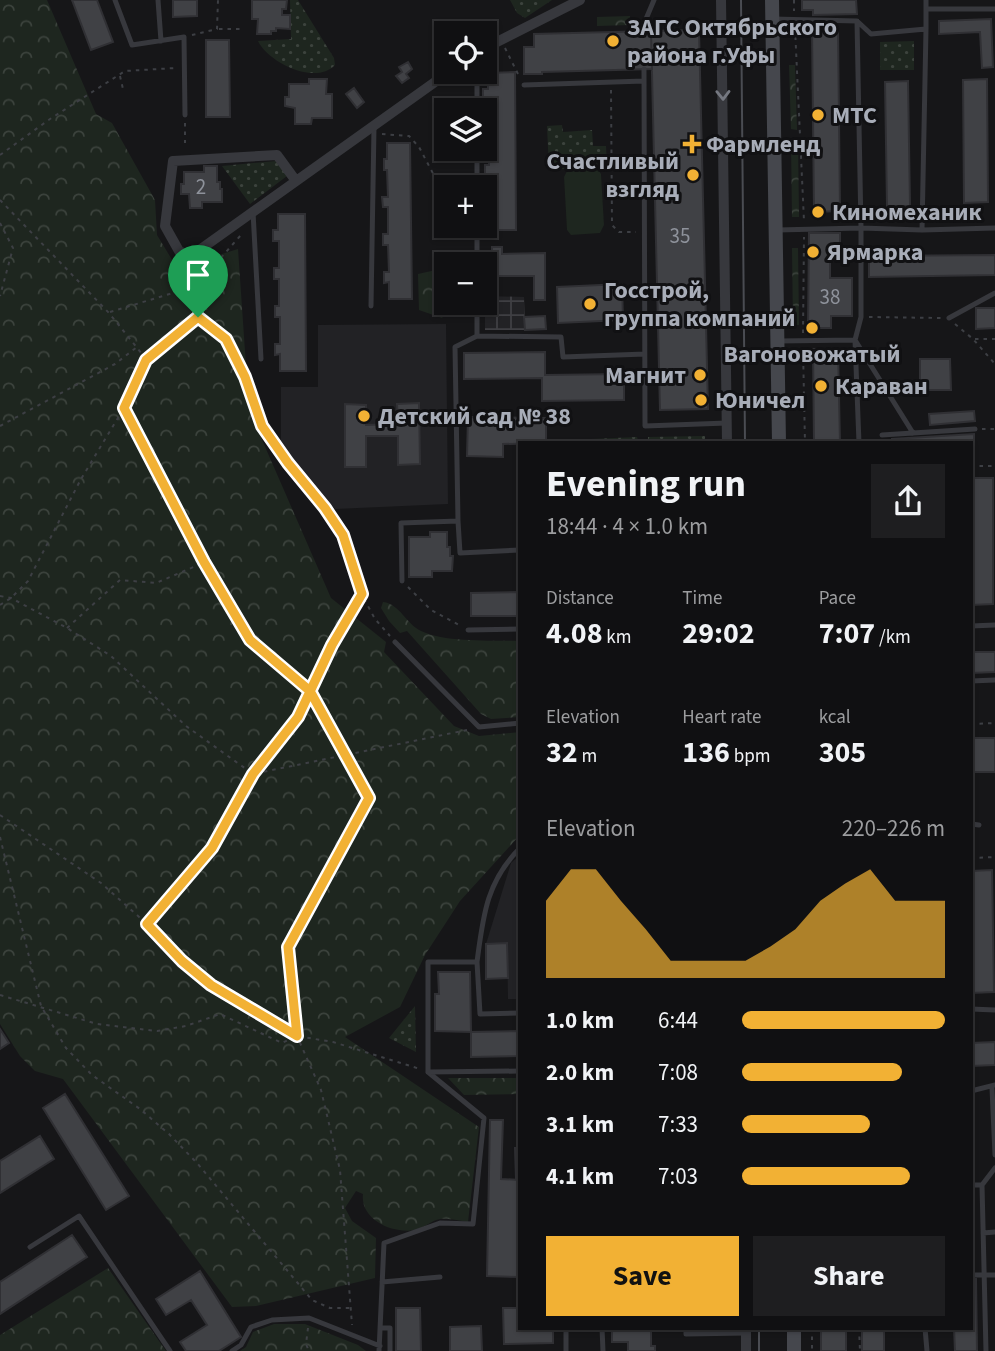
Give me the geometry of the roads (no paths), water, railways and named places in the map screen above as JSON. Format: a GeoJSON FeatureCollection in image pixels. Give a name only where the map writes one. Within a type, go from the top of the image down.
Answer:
{"type":"FeatureCollection","features":[{"type":"Feature","properties":{"kind":"main road"},"geometry":{"type":"LineString","coordinates":[[772,0],[779,441]]}},
{"type":"Feature","properties":{"kind":"main road"},"geometry":{"type":"LineString","coordinates":[[794,1330],[794,1351]]}},
{"type":"Feature","properties":{"kind":"street"},"geometry":{"type":"LineString","coordinates":[[497,42],[580,0]]}},
{"type":"Feature","properties":{"kind":"street"},"geometry":{"type":"LineString","coordinates":[[721,1],[727,441]]}},
{"type":"Feature","properties":{"kind":"street"},"geometry":{"type":"LineString","coordinates":[[296,181],[277,155],[173,161],[166,226],[179,251],[191,256],[296,181],[374,130],[434,84]]}},
{"type":"Feature","properties":{"kind":"street"},"geometry":{"type":"LineString","coordinates":[[746,1331],[746,1351]]}},
{"type":"Feature","properties":{"kind":"lane"},"geometry":{"type":"LineString","coordinates":[[115,0],[132,45],[184,37],[185,115]]}},
{"type":"Feature","properties":{"kind":"lane"},"geometry":{"type":"LineString","coordinates":[[159,0],[161,41]]}},
{"type":"Feature","properties":{"kind":"lane"},"geometry":{"type":"LineString","coordinates":[[643,32],[654,0]]}},
{"type":"Feature","properties":{"kind":"lane"},"geometry":{"type":"LineString","coordinates":[[922,230],[926,0]]}},
{"type":"Feature","properties":{"kind":"lane"},"geometry":{"type":"LineString","coordinates":[[926,9],[995,9]]}},
{"type":"Feature","properties":{"kind":"lane"},"geometry":{"type":"LineString","coordinates":[[772,19],[857,21],[871,34],[926,29]]}},
{"type":"Feature","properties":{"kind":"lane"},"geometry":{"type":"LineString","coordinates":[[857,21],[861,317],[855,340],[859,441]]}},
{"type":"Feature","properties":{"kind":"lane"},"geometry":{"type":"LineString","coordinates":[[644,69],[645,426],[727,424]]}},
{"type":"Feature","properties":{"kind":"lane"},"geometry":{"type":"LineString","coordinates":[[524,85],[644,81]]}},
{"type":"Feature","properties":{"kind":"lane"},"geometry":{"type":"LineString","coordinates":[[371,306],[374,130]]}},
{"type":"Feature","properties":{"kind":"lane"},"geometry":{"type":"LineString","coordinates":[[253,212],[261,359]]}},
{"type":"Feature","properties":{"kind":"lane"},"geometry":{"type":"LineString","coordinates":[[776,230],[995,228]]}},
{"type":"Feature","properties":{"kind":"lane"},"geometry":{"type":"LineString","coordinates":[[949,318],[995,293]]}},
{"type":"Feature","properties":{"kind":"lane"},"geometry":{"type":"LineString","coordinates":[[477,315],[477,336]]}},
{"type":"Feature","properties":{"kind":"lane"},"geometry":{"type":"LineString","coordinates":[[518,550],[460,553],[455,347],[477,336],[561,337],[563,357],[645,354]]}},
{"type":"Feature","properties":{"kind":"lane"},"geometry":{"type":"LineString","coordinates":[[778,341],[855,340]]}},
{"type":"Feature","properties":{"kind":"lane"},"geometry":{"type":"LineString","coordinates":[[855,340],[913,433]]}},
{"type":"Feature","properties":{"kind":"lane"},"geometry":{"type":"LineString","coordinates":[[882,435],[975,429]]}},
{"type":"Feature","properties":{"kind":"lane"},"geometry":{"type":"LineString","coordinates":[[402,581],[401,523],[458,521]]}},
{"type":"Feature","properties":{"kind":"lane"},"geometry":{"type":"LineString","coordinates":[[973,626],[995,625]]}},
{"type":"Feature","properties":{"kind":"lane"},"geometry":{"type":"LineString","coordinates":[[468,630],[518,629]]}},
{"type":"Feature","properties":{"kind":"lane"},"geometry":{"type":"LineString","coordinates":[[395,642],[479,727],[518,723]]}},
{"type":"Feature","properties":{"kind":"lane"},"geometry":{"type":"LineString","coordinates":[[973,681],[995,680]]}},
{"type":"Feature","properties":{"kind":"lane"},"geometry":{"type":"LineString","coordinates":[[973,824],[979,824]]}},
{"type":"Feature","properties":{"kind":"lane"},"geometry":{"type":"LineString","coordinates":[[518,850],[507,861],[484,907],[477,962],[480,1014],[518,1013]]}},
{"type":"Feature","properties":{"kind":"lane"},"geometry":{"type":"LineString","coordinates":[[428,1072],[428,962],[477,962]]}},
{"type":"Feature","properties":{"kind":"lane"},"geometry":{"type":"LineString","coordinates":[[973,1009],[995,1010]]}},
{"type":"Feature","properties":{"kind":"lane"},"geometry":{"type":"LineString","coordinates":[[428,1072],[518,1071]]}},
{"type":"Feature","properties":{"kind":"lane"},"geometry":{"type":"LineString","coordinates":[[232,1351],[241,1345],[251,1327],[272,1320],[309,1318],[380,1349],[384,1243],[440,1223],[473,1224],[484,1118],[428,1072]]}},
{"type":"Feature","properties":{"kind":"lane"},"geometry":{"type":"LineString","coordinates":[[973,1091],[993,1086],[995,1154]]}},
{"type":"Feature","properties":{"kind":"lane"},"geometry":{"type":"LineString","coordinates":[[986,1351],[982,1185],[995,1168]]}},
{"type":"Feature","properties":{"kind":"lane"},"geometry":{"type":"LineString","coordinates":[[973,1185],[982,1185]]}},
{"type":"Feature","properties":{"kind":"lane"},"geometry":{"type":"LineString","coordinates":[[30,1247],[79,1216],[170,1351]]}},
{"type":"Feature","properties":{"kind":"lane"},"geometry":{"type":"LineString","coordinates":[[983,1233],[995,1231]]}},
{"type":"Feature","properties":{"kind":"lane"},"geometry":{"type":"LineString","coordinates":[[973,1275],[995,1275]]}},
{"type":"Feature","properties":{"kind":"lane"},"geometry":{"type":"LineString","coordinates":[[382,1282],[440,1277]]}},
{"type":"Feature","properties":{"kind":"lane"},"geometry":{"type":"LineString","coordinates":[[380,1328],[390,1328],[390,1351]]}},
{"type":"Feature","properties":{"kind":"lane"},"geometry":{"type":"LineString","coordinates":[[566,1330],[566,1351]]}},
{"type":"Feature","properties":{"kind":"lane"},"geometry":{"type":"LineString","coordinates":[[602,1330],[603,1351]]}},
{"type":"Feature","properties":{"kind":"lane"},"geometry":{"type":"LineString","coordinates":[[685,1330],[686,1334],[746,1331]]}},
{"type":"Feature","properties":{"kind":"lane"},"geometry":{"type":"LineString","coordinates":[[925,1330],[927,1351]]}},
{"type":"Feature","properties":{"kind":"tram line"},"geometry":{"type":"LineString","coordinates":[[741,0],[745,441]]}},
{"type":"Feature","properties":{"kind":"tram line"},"geometry":{"type":"LineString","coordinates":[[759,1330],[759,1351]]}},
{"type":"Feature","properties":{"kind":"place","name":"ЗАГС Октябрьского района г.Уфы"},"geometry":{"type":"Point","coordinates":[613,41]}},
{"type":"Feature","properties":{"kind":"place","name":"МТС"},"geometry":{"type":"Point","coordinates":[818,115]}},
{"type":"Feature","properties":{"kind":"place","name":"Фармленд"},"geometry":{"type":"Point","coordinates":[692,144]}},
{"type":"Feature","properties":{"kind":"place","name":"Счастливый взгляд"},"geometry":{"type":"Point","coordinates":[693,175]}},
{"type":"Feature","properties":{"kind":"place","name":"Киномеханик"},"geometry":{"type":"Point","coordinates":[818,212]}},
{"type":"Feature","properties":{"kind":"place","name":"Ярмарка"},"geometry":{"type":"Point","coordinates":[813,252]}},
{"type":"Feature","properties":{"kind":"place","name":"Госстрой, группа компаний"},"geometry":{"type":"Point","coordinates":[590,304]}},
{"type":"Feature","properties":{"kind":"place","name":"Вагоновожатый"},"geometry":{"type":"Point","coordinates":[812,328]}},
{"type":"Feature","properties":{"kind":"place","name":"Магнит"},"geometry":{"type":"Point","coordinates":[700,375]}},
{"type":"Feature","properties":{"kind":"place","name":"Караван"},"geometry":{"type":"Point","coordinates":[821,386]}},
{"type":"Feature","properties":{"kind":"place","name":"Юничел"},"geometry":{"type":"Point","coordinates":[701,400]}},
{"type":"Feature","properties":{"kind":"place","name":"Детский сад № 38"},"geometry":{"type":"Point","coordinates":[364,416]}}]}
